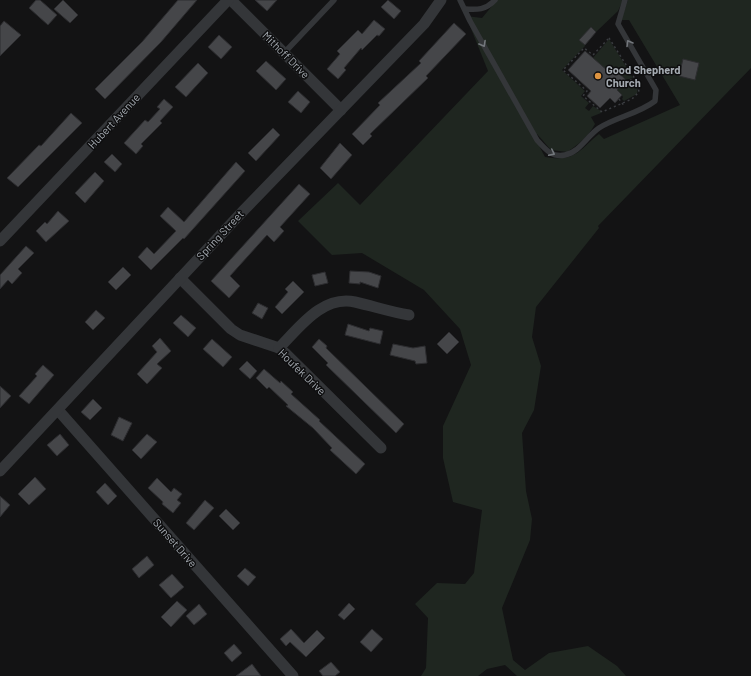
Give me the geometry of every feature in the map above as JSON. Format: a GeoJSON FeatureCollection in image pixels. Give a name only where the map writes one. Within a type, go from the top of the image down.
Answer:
{"type":"FeatureCollection","features":[{"type":"Feature","properties":{"kind":"street","name":"Hubert Avenue"},"geometry":{"type":"LineString","coordinates":[[0,241],[228,0]]}},
{"type":"Feature","properties":{"kind":"street","name":"Mithoff Drive"},"geometry":{"type":"LineString","coordinates":[[231,0],[341,110]]}},
{"type":"Feature","properties":{"kind":"street","name":"Spring Street"},"geometry":{"type":"LineString","coordinates":[[0,471],[180,278],[424,24],[441,0]]}},
{"type":"Feature","properties":{"kind":"street","name":"Houfek Drive"},"geometry":{"type":"LineString","coordinates":[[180,278],[240,335],[279,348],[381,448]]}},
{"type":"Feature","properties":{"kind":"street"},"geometry":{"type":"LineString","coordinates":[[279,348],[312,315],[320,309],[334,303],[354,302],[409,315]]}},
{"type":"Feature","properties":{"kind":"street","name":"Sunset Drive"},"geometry":{"type":"LineString","coordinates":[[58,410],[293,676]]}},
{"type":"Feature","properties":{"kind":"lane"},"geometry":{"type":"LineString","coordinates":[[284,53],[334,0]]}},
{"type":"Feature","properties":{"kind":"lane"},"geometry":{"type":"LineString","coordinates":[[460,0],[537,140],[552,154],[566,155],[582,145],[598,128],[650,105],[657,96],[649,76],[618,24],[625,0]]}},
{"type":"Feature","properties":{"kind":"lane"},"geometry":{"type":"LineString","coordinates":[[465,9],[477,10],[491,4],[495,0]]}},
{"type":"Feature","properties":{"kind":"path"},"geometry":{"type":"LineString","coordinates":[[592,57],[594,55],[610,38],[635,79],[639,87],[639,92],[623,103],[602,112],[583,96],[587,91],[563,70],[584,48],[594,55]]}},
{"type":"Feature","properties":{"kind":"path"},"geometry":{"type":"LineString","coordinates":[[625,81],[635,79]]}},
{"type":"Feature","properties":{"kind":"path"},"geometry":{"type":"LineString","coordinates":[[619,99],[623,103],[628,115]]}},
{"type":"Feature","properties":{"kind":"shaded area"},"geometry":{"type":"Polygon","coordinates":[[[497,0],[623,0],[618,11],[596,32],[591,27],[587,32],[592,37],[589,40],[584,35],[585,46],[562,70],[585,91],[581,96],[589,103],[585,108],[589,111],[593,106],[601,111],[601,113],[591,117],[595,124],[593,128],[583,140],[567,152],[551,150],[537,134],[534,136],[545,157],[564,158],[576,154],[599,134],[604,139],[680,105],[629,20],[622,20],[628,0],[751,0],[751,68],[598,226],[599,228],[536,307],[532,337],[541,366],[534,410],[522,433],[526,491],[532,519],[530,540],[502,608],[513,660],[525,670],[549,653],[588,646],[617,666],[626,676],[517,676],[505,665],[487,669],[478,676],[421,676],[426,668],[428,618],[415,604],[437,583],[465,584],[474,573],[482,510],[453,502],[443,458],[443,426],[471,365],[460,329],[424,290],[362,253],[332,255],[298,221],[338,183],[360,205],[488,71],[466,16],[482,18],[497,0]]]}},
{"type":"Feature","properties":{"kind":"shaded area"},"geometry":{"type":"Polygon","coordinates":[[[609,39],[633,78],[626,80],[612,67],[608,71],[593,58],[609,39]]]}},
{"type":"Feature","properties":{"kind":"shaded area"},"geometry":{"type":"Polygon","coordinates":[[[633,80],[638,86],[637,94],[624,101],[622,99],[623,97],[617,90],[624,82],[633,80]]]}},
{"type":"Feature","properties":{"kind":"building"},"geometry":{"type":"Polygon","coordinates":[[[36,0],[40,0],[57,15],[48,25],[29,8],[36,0]]]}},
{"type":"Feature","properties":{"kind":"building"},"geometry":{"type":"Polygon","coordinates":[[[63,0],[78,15],[70,23],[54,9],[63,0]]]}},
{"type":"Feature","properties":{"kind":"building"},"geometry":{"type":"Polygon","coordinates":[[[178,0],[197,0],[161,42],[105,99],[95,89],[142,42],[178,0]]]}},
{"type":"Feature","properties":{"kind":"building"},"geometry":{"type":"Polygon","coordinates":[[[255,0],[277,0],[267,11],[255,0]]]}},
{"type":"Feature","properties":{"kind":"building"},"geometry":{"type":"Polygon","coordinates":[[[388,0],[401,11],[394,19],[381,7],[388,0]]]}},
{"type":"Feature","properties":{"kind":"building"},"geometry":{"type":"Polygon","coordinates":[[[374,20],[385,29],[362,50],[361,48],[344,68],[346,70],[338,79],[327,69],[340,54],[337,51],[358,30],[362,34],[374,20]]]}},
{"type":"Feature","properties":{"kind":"building"},"geometry":{"type":"Polygon","coordinates":[[[4,21],[21,35],[0,56],[0,26],[4,21]]]}},
{"type":"Feature","properties":{"kind":"building"},"geometry":{"type":"Polygon","coordinates":[[[454,23],[466,34],[426,76],[428,78],[370,134],[372,136],[363,145],[352,134],[380,105],[378,103],[421,63],[419,61],[454,23]]]}},
{"type":"Feature","properties":{"kind":"building"},"geometry":{"type":"Polygon","coordinates":[[[591,27],[596,32],[585,45],[579,40],[591,27]]]}},
{"type":"Feature","properties":{"kind":"building"},"geometry":{"type":"Polygon","coordinates":[[[219,35],[232,47],[221,59],[208,47],[219,35]]]}},
{"type":"Feature","properties":{"kind":"building","name":"Good Shepherd Church"},"geometry":{"type":"Polygon","coordinates":[[[585,51],[608,71],[612,67],[626,80],[617,90],[622,95],[615,103],[610,98],[600,108],[587,96],[591,91],[568,70],[585,51]]]}},
{"type":"Feature","properties":{"kind":"building"},"geometry":{"type":"Polygon","coordinates":[[[683,59],[699,63],[695,80],[679,76],[683,59]]]}},
{"type":"Feature","properties":{"kind":"building"},"geometry":{"type":"Polygon","coordinates":[[[266,61],[286,79],[276,90],[256,71],[266,61]]]}},
{"type":"Feature","properties":{"kind":"building"},"geometry":{"type":"Polygon","coordinates":[[[198,63],[208,73],[186,97],[175,87],[198,63]]]}},
{"type":"Feature","properties":{"kind":"building"},"geometry":{"type":"Polygon","coordinates":[[[298,91],[310,102],[301,113],[288,102],[298,91]]]}},
{"type":"Feature","properties":{"kind":"building"},"geometry":{"type":"Polygon","coordinates":[[[164,99],[173,107],[160,121],[162,123],[141,144],[143,146],[136,154],[124,143],[145,120],[148,122],[160,109],[157,107],[164,99]]]}},
{"type":"Feature","properties":{"kind":"building"},"geometry":{"type":"Polygon","coordinates":[[[71,113],[82,123],[18,187],[7,178],[39,145],[41,146],[71,113]]]}},
{"type":"Feature","properties":{"kind":"building"},"geometry":{"type":"Polygon","coordinates":[[[273,128],[280,135],[256,161],[248,153],[273,128]]]}},
{"type":"Feature","properties":{"kind":"building"},"geometry":{"type":"Polygon","coordinates":[[[340,143],[352,155],[331,179],[320,168],[340,143]]]}},
{"type":"Feature","properties":{"kind":"building"},"geometry":{"type":"Polygon","coordinates":[[[112,154],[122,164],[115,172],[104,162],[112,154]]]}},
{"type":"Feature","properties":{"kind":"building"},"geometry":{"type":"Polygon","coordinates":[[[236,162],[245,171],[184,239],[183,238],[151,270],[138,257],[147,247],[154,254],[176,231],[160,216],[168,207],[184,222],[236,162]]]}},
{"type":"Feature","properties":{"kind":"building"},"geometry":{"type":"Polygon","coordinates":[[[95,172],[104,181],[85,203],[75,193],[95,172]]]}},
{"type":"Feature","properties":{"kind":"building"},"geometry":{"type":"Polygon","coordinates":[[[299,184],[310,194],[280,227],[284,231],[274,242],[267,235],[230,276],[240,286],[229,298],[211,281],[299,184]]]}},
{"type":"Feature","properties":{"kind":"building"},"geometry":{"type":"Polygon","coordinates":[[[58,211],[69,221],[46,242],[36,231],[45,222],[47,224],[58,211]]]}},
{"type":"Feature","properties":{"kind":"building"},"geometry":{"type":"Polygon","coordinates":[[[26,246],[34,253],[18,269],[22,273],[12,284],[8,280],[0,289],[0,275],[26,246]]]}},
{"type":"Feature","properties":{"kind":"building"},"geometry":{"type":"Polygon","coordinates":[[[123,267],[131,275],[116,290],[108,282],[123,267]]]}},
{"type":"Feature","properties":{"kind":"building"},"geometry":{"type":"Polygon","coordinates":[[[350,271],[369,272],[381,276],[378,288],[360,282],[360,284],[349,283],[350,271]]]}},
{"type":"Feature","properties":{"kind":"building"},"geometry":{"type":"Polygon","coordinates":[[[325,272],[328,283],[315,286],[312,275],[325,272]]]}},
{"type":"Feature","properties":{"kind":"building"},"geometry":{"type":"Polygon","coordinates":[[[293,281],[304,292],[282,314],[275,307],[288,292],[285,289],[293,281]]]}},
{"type":"Feature","properties":{"kind":"building"},"geometry":{"type":"Polygon","coordinates":[[[258,303],[268,308],[262,319],[252,313],[258,303]]]}},
{"type":"Feature","properties":{"kind":"building"},"geometry":{"type":"Polygon","coordinates":[[[96,310],[105,318],[93,330],[85,322],[96,310]]]}},
{"type":"Feature","properties":{"kind":"building"},"geometry":{"type":"Polygon","coordinates":[[[181,315],[196,328],[188,337],[173,323],[181,315]]]}},
{"type":"Feature","properties":{"kind":"building"},"geometry":{"type":"Polygon","coordinates":[[[348,324],[369,331],[370,328],[383,331],[380,344],[345,335],[348,324]]]}},
{"type":"Feature","properties":{"kind":"building"},"geometry":{"type":"Polygon","coordinates":[[[449,332],[459,342],[447,354],[437,344],[449,332]]]}},
{"type":"Feature","properties":{"kind":"building"},"geometry":{"type":"Polygon","coordinates":[[[160,338],[171,351],[157,364],[162,368],[147,384],[137,374],[157,352],[152,346],[160,338]]]}},
{"type":"Feature","properties":{"kind":"building"},"geometry":{"type":"Polygon","coordinates":[[[212,339],[232,357],[223,367],[203,349],[212,339]]]}},
{"type":"Feature","properties":{"kind":"building"},"geometry":{"type":"Polygon","coordinates":[[[319,339],[327,346],[326,348],[404,424],[396,433],[326,365],[328,363],[312,347],[319,339]]]}},
{"type":"Feature","properties":{"kind":"building"},"geometry":{"type":"Polygon","coordinates":[[[393,344],[413,348],[425,346],[427,363],[416,364],[415,361],[390,355],[393,344]]]}},
{"type":"Feature","properties":{"kind":"building"},"geometry":{"type":"Polygon","coordinates":[[[247,361],[257,371],[250,379],[239,369],[247,361]]]}},
{"type":"Feature","properties":{"kind":"building"},"geometry":{"type":"Polygon","coordinates":[[[43,365],[54,375],[29,404],[19,396],[37,376],[35,374],[43,365]]]}},
{"type":"Feature","properties":{"kind":"building"},"geometry":{"type":"Polygon","coordinates":[[[264,369],[293,392],[291,394],[365,464],[356,474],[330,450],[332,448],[313,428],[286,406],[288,405],[269,387],[267,389],[256,378],[264,369]]]}},
{"type":"Feature","properties":{"kind":"building"},"geometry":{"type":"Polygon","coordinates":[[[0,386],[11,396],[0,408],[0,386]]]}},
{"type":"Feature","properties":{"kind":"building"},"geometry":{"type":"Polygon","coordinates":[[[93,399],[102,408],[90,420],[81,412],[93,399]]]}},
{"type":"Feature","properties":{"kind":"building"},"geometry":{"type":"Polygon","coordinates":[[[119,417],[132,423],[123,441],[111,435],[119,417]]]}},
{"type":"Feature","properties":{"kind":"building"},"geometry":{"type":"Polygon","coordinates":[[[60,434],[69,445],[57,456],[47,445],[60,434]]]}},
{"type":"Feature","properties":{"kind":"building"},"geometry":{"type":"Polygon","coordinates":[[[147,434],[157,442],[141,459],[132,450],[147,434]]]}},
{"type":"Feature","properties":{"kind":"building"},"geometry":{"type":"Polygon","coordinates":[[[35,477],[46,489],[29,505],[18,494],[35,477]]]}},
{"type":"Feature","properties":{"kind":"building"},"geometry":{"type":"Polygon","coordinates":[[[157,478],[171,492],[174,488],[182,494],[177,500],[181,503],[173,513],[162,504],[163,502],[148,488],[157,478]]]}},
{"type":"Feature","properties":{"kind":"building"},"geometry":{"type":"Polygon","coordinates":[[[105,483],[117,496],[108,505],[96,492],[105,483]]]}},
{"type":"Feature","properties":{"kind":"building"},"geometry":{"type":"Polygon","coordinates":[[[0,496],[10,505],[0,517],[0,496]]]}},
{"type":"Feature","properties":{"kind":"building"},"geometry":{"type":"Polygon","coordinates":[[[205,500],[214,508],[194,530],[186,523],[205,500]]]}},
{"type":"Feature","properties":{"kind":"building"},"geometry":{"type":"Polygon","coordinates":[[[226,509],[240,523],[233,530],[219,516],[226,509]]]}},
{"type":"Feature","properties":{"kind":"building"},"geometry":{"type":"Polygon","coordinates":[[[147,556],[154,565],[139,578],[132,569],[147,556]]]}},
{"type":"Feature","properties":{"kind":"building"},"geometry":{"type":"Polygon","coordinates":[[[245,568],[256,577],[248,586],[237,576],[245,568]]]}},
{"type":"Feature","properties":{"kind":"building"},"geometry":{"type":"Polygon","coordinates":[[[172,574],[184,587],[171,598],[159,585],[172,574]]]}},
{"type":"Feature","properties":{"kind":"building"},"geometry":{"type":"Polygon","coordinates":[[[177,601],[187,610],[171,627],[161,617],[177,601]]]}},
{"type":"Feature","properties":{"kind":"building"},"geometry":{"type":"Polygon","coordinates":[[[349,603],[355,609],[344,620],[338,615],[349,603]]]}},
{"type":"Feature","properties":{"kind":"building"},"geometry":{"type":"Polygon","coordinates":[[[199,604],[207,614],[194,625],[186,616],[199,604]]]}},
{"type":"Feature","properties":{"kind":"building"},"geometry":{"type":"Polygon","coordinates":[[[291,629],[304,643],[317,630],[325,638],[306,657],[290,642],[286,646],[280,639],[291,629]]]}},
{"type":"Feature","properties":{"kind":"building"},"geometry":{"type":"Polygon","coordinates":[[[372,629],[383,639],[371,652],[360,642],[372,629]]]}},
{"type":"Feature","properties":{"kind":"building"},"geometry":{"type":"Polygon","coordinates":[[[234,644],[242,653],[232,662],[224,653],[234,644]]]}},
{"type":"Feature","properties":{"kind":"building"},"geometry":{"type":"Polygon","coordinates":[[[331,662],[340,672],[335,676],[323,676],[319,671],[331,662]]]}},
{"type":"Feature","properties":{"kind":"building"},"geometry":{"type":"Polygon","coordinates":[[[252,664],[261,676],[236,676],[252,664]]]}},
{"type":"Feature","properties":{"kind":"place","name":"Good Shepherd Church"},"geometry":{"type":"Point","coordinates":[598,76]}}]}
